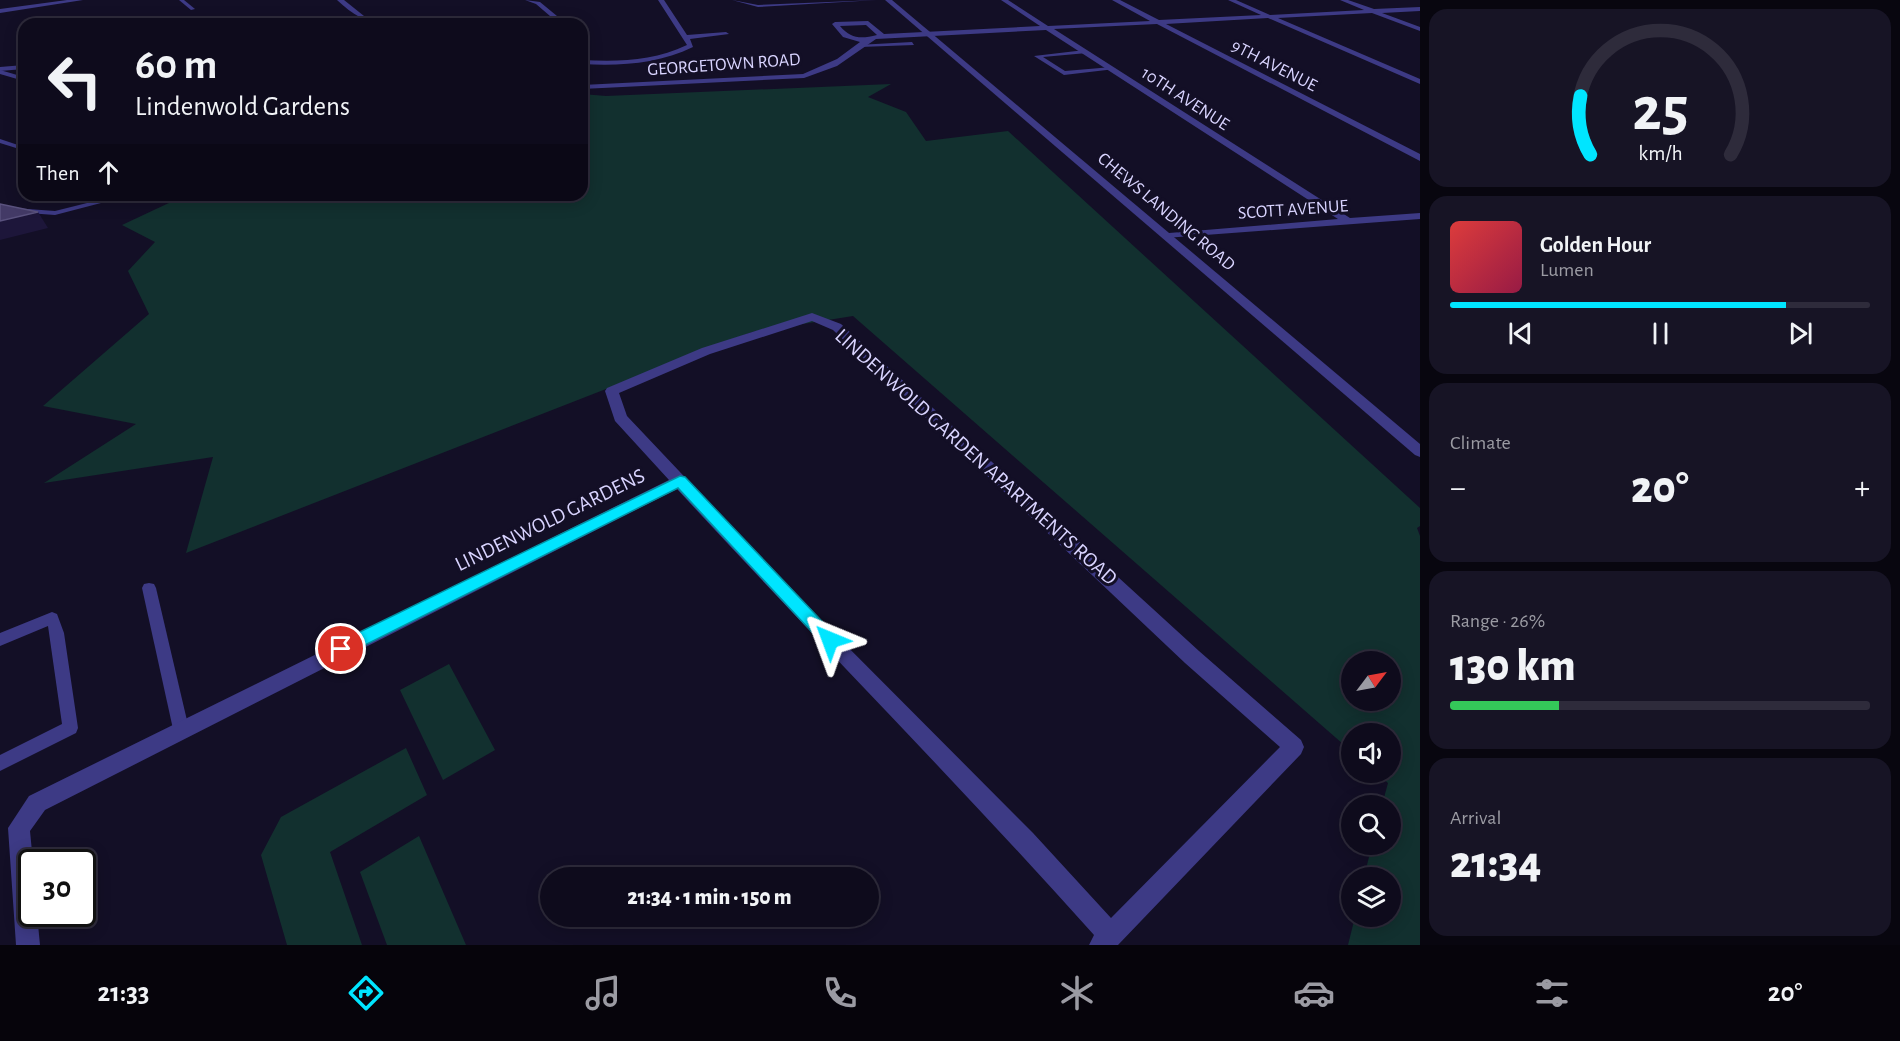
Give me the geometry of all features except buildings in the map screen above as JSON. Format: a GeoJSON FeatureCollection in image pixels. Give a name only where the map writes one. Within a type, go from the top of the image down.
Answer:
{"type":"FeatureCollection","features":[{"type":"Feature","properties":{"kind":"street"},"geometry":{"type":"LineString","coordinates":[[0,11],[80,0]]}},
{"type":"Feature","properties":{"kind":"street"},"geometry":{"type":"LineString","coordinates":[[340,0],[365,18]]}},
{"type":"Feature","properties":{"kind":"street"},"geometry":{"type":"LineString","coordinates":[[528,0],[551,11],[554,16],[552,18]]}},
{"type":"Feature","properties":{"kind":"street"},"geometry":{"type":"LineString","coordinates":[[588,62],[633,62],[672,56],[692,46],[662,0]]}},
{"type":"Feature","properties":{"kind":"street","name":"CHEWS LANDING ROAD"},"geometry":{"type":"LineString","coordinates":[[888,0],[1169,236],[1420,452]]}},
{"type":"Feature","properties":{"kind":"street","name":"10TH AVENUE"},"geometry":{"type":"LineString","coordinates":[[1004,0],[1349,222]]}},
{"type":"Feature","properties":{"kind":"street","name":"9TH AVENUE"},"geometry":{"type":"LineString","coordinates":[[1115,0],[1420,158]]}},
{"type":"Feature","properties":{"kind":"street"},"geometry":{"type":"LineString","coordinates":[[1231,0],[1420,82]]}},
{"type":"Feature","properties":{"kind":"street"},"geometry":{"type":"LineString","coordinates":[[1343,0],[1420,29]]}},
{"type":"Feature","properties":{"kind":"street","name":"GEORGETOWN ROAD"},"geometry":{"type":"LineString","coordinates":[[588,87],[786,79],[831,67],[854,52],[861,43],[882,36],[1420,9]]}},
{"type":"Feature","properties":{"kind":"street"},"geometry":{"type":"LineString","coordinates":[[861,43],[845,36],[835,24],[867,22],[882,36]]}},
{"type":"Feature","properties":{"kind":"street"},"geometry":{"type":"LineString","coordinates":[[685,37],[726,34]]}},
{"type":"Feature","properties":{"kind":"street"},"geometry":{"type":"LineString","coordinates":[[0,71],[18,68]]}},
{"type":"Feature","properties":{"kind":"street","name":"SCOTT AVENUE"},"geometry":{"type":"LineString","coordinates":[[1169,236],[1420,216]]}},
{"type":"Feature","properties":{"kind":"street","name":"LINDENWOLD GARDEN APARTMENTS ROAD"},"geometry":{"type":"LineString","coordinates":[[812,317],[837,327],[1192,657],[1294,747],[1106,940],[1026,841],[797,607],[680,481],[620,418],[612,391],[706,351],[812,317]]}},
{"type":"Feature","properties":{"kind":"street","name":"LINDENWOLD GARDENS"},"geometry":{"type":"LineString","coordinates":[[181,729],[680,481]]}},
{"type":"Feature","properties":{"kind":"street"},"geometry":{"type":"LineString","coordinates":[[28,945],[19,828],[37,803],[181,729]]}},
{"type":"Feature","properties":{"kind":"lane"},"geometry":{"type":"LineString","coordinates":[[181,0],[193,9]]}},
{"type":"Feature","properties":{"kind":"lane"},"geometry":{"type":"LineString","coordinates":[[734,0],[749,5],[875,0]]}},
{"type":"Feature","properties":{"kind":"lane"},"geometry":{"type":"LineString","coordinates":[[861,43],[912,44]]}},
{"type":"Feature","properties":{"kind":"lane"},"geometry":{"type":"LineString","coordinates":[[1085,52],[1037,56],[1064,73],[1112,69]]}},
{"type":"Feature","properties":{"kind":"lane"},"geometry":{"type":"LineString","coordinates":[[0,71],[18,77]]}},
{"type":"Feature","properties":{"kind":"lane"},"geometry":{"type":"LineString","coordinates":[[0,141],[16,146]]}},
{"type":"Feature","properties":{"kind":"lane"},"geometry":{"type":"LineString","coordinates":[[0,213],[14,210],[55,213],[104,201]]}},
{"type":"Feature","properties":{"kind":"lane"},"geometry":{"type":"LineString","coordinates":[[149,588],[181,729]]}},
{"type":"Feature","properties":{"kind":"lane"},"geometry":{"type":"LineString","coordinates":[[0,640],[52,618],[57,633],[70,728],[0,763]]}},
{"type":"Feature","properties":{"kind":"green space"},"geometry":{"type":"Polygon","coordinates":[[[891,84],[868,97],[906,112],[926,141],[1008,131],[1420,508],[1420,526],[1417,528],[1420,536],[1420,945],[1348,945],[1352,927],[1401,927],[1401,867],[1366,867],[1370,855],[1401,855],[1401,795],[1385,795],[1388,783],[1401,783],[1401,723],[1341,723],[1341,742],[853,316],[752,332],[186,553],[213,457],[44,483],[136,424],[43,406],[149,314],[128,271],[155,242],[122,225],[171,202],[169,201],[588,201],[588,94],[606,96],[891,84]]]}},
{"type":"Feature","properties":{"kind":"green space"},"geometry":{"type":"Polygon","coordinates":[[[449,664],[495,750],[443,780],[400,690],[449,664]]]}},
{"type":"Feature","properties":{"kind":"green space"},"geometry":{"type":"Polygon","coordinates":[[[406,748],[427,795],[330,852],[362,945],[287,945],[261,855],[281,817],[406,748]]]}},
{"type":"Feature","properties":{"kind":"green space"},"geometry":{"type":"Polygon","coordinates":[[[419,836],[466,945],[387,945],[360,872],[419,836]]]}},
{"type":"Feature","properties":{"kind":"route"},"geometry":{"type":"LineString","coordinates":[[341,649],[680,481],[830,640]]}}]}
